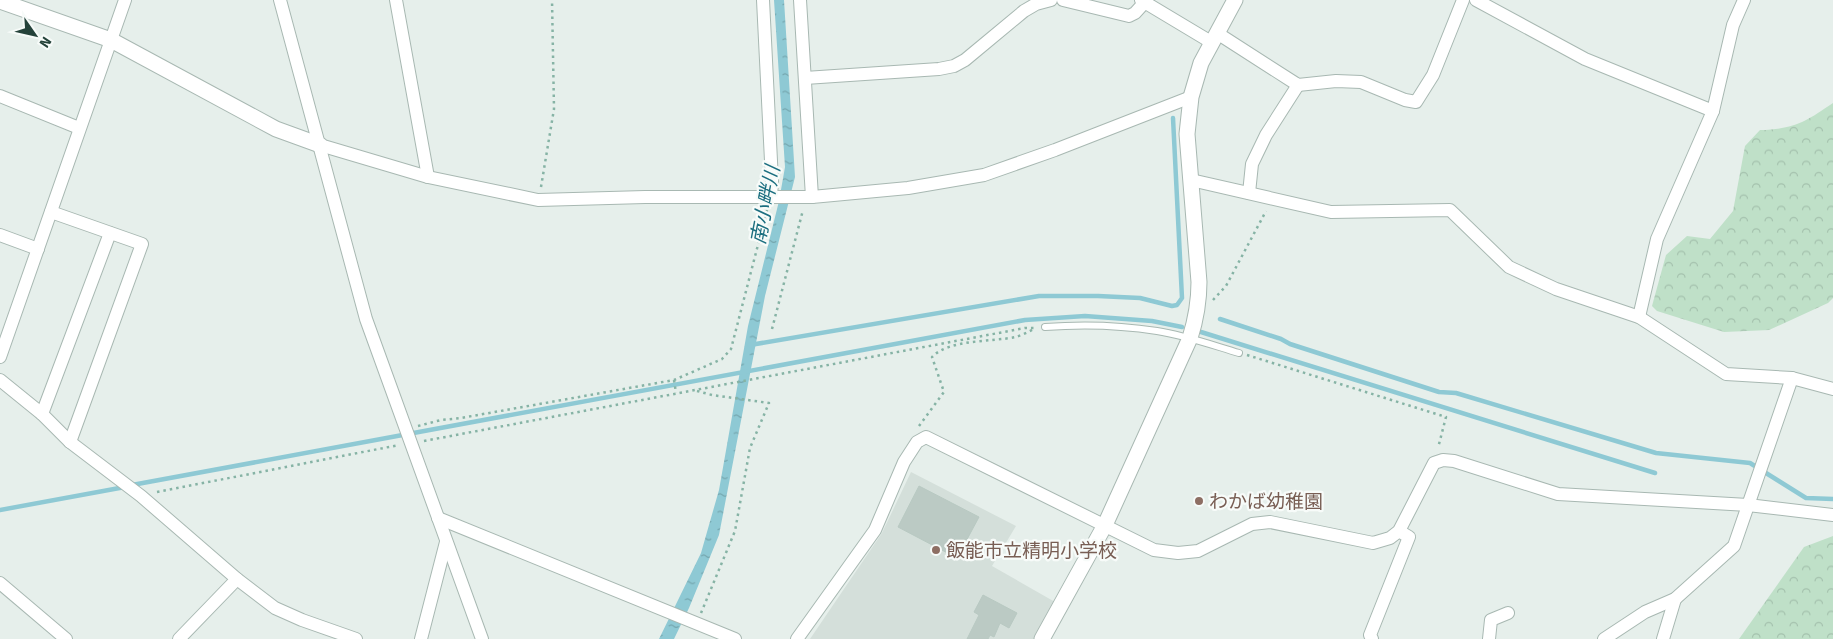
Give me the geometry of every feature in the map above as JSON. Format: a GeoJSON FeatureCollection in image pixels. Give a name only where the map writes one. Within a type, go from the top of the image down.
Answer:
{"type":"FeatureCollection","features":[{"type":"Feature","properties":{"kind":"street"},"geometry":{"type":"LineString","coordinates":[[0,357],[125,0]]}},
{"type":"Feature","properties":{"kind":"street"},"geometry":{"type":"LineString","coordinates":[[280,0],[366,319],[482,639]]}},
{"type":"Feature","properties":{"kind":"street"},"geometry":{"type":"LineString","coordinates":[[396,0],[428,177]]}},
{"type":"Feature","properties":{"kind":"street"},"geometry":{"type":"LineString","coordinates":[[763,0],[773,197]]}},
{"type":"Feature","properties":{"kind":"street"},"geometry":{"type":"LineString","coordinates":[[800,0],[805,78],[806,197]]}},
{"type":"Feature","properties":{"kind":"street"},"geometry":{"type":"LineString","coordinates":[[805,78],[939,69],[954,66],[974,54],[1024,11],[1036,4],[1051,0]]}},
{"type":"Feature","properties":{"kind":"street"},"geometry":{"type":"LineString","coordinates":[[1063,0],[1129,16],[1135,13],[1143,1],[1214,37],[1298,85],[1336,81],[1361,82],[1405,100],[1416,102],[1433,75],[1463,0]]}},
{"type":"Feature","properties":{"kind":"street"},"geometry":{"type":"LineString","coordinates":[[1042,639],[1105,525],[1190,338],[1196,319],[1199,305],[1199,282],[1187,134],[1190,97],[1201,63],[1234,0]]}},
{"type":"Feature","properties":{"kind":"street"},"geometry":{"type":"LineString","coordinates":[[1476,0],[1585,59],[1713,110]]}},
{"type":"Feature","properties":{"kind":"street"},"geometry":{"type":"LineString","coordinates":[[1639,317],[1657,240],[1713,110],[1733,25],[1744,0]]}},
{"type":"Feature","properties":{"kind":"street"},"geometry":{"type":"LineString","coordinates":[[0,1],[111,40],[276,129],[320,145],[428,177],[538,200],[645,197],[806,197],[908,188],[984,175],[1055,150],[1190,97]]}},
{"type":"Feature","properties":{"kind":"street"},"geometry":{"type":"LineString","coordinates":[[1249,193],[1252,164],[1266,135],[1298,85]]}},
{"type":"Feature","properties":{"kind":"street"},"geometry":{"type":"LineString","coordinates":[[0,96],[80,128]]}},
{"type":"Feature","properties":{"kind":"street"},"geometry":{"type":"LineString","coordinates":[[1191,180],[1331,212],[1450,210],[1509,267],[1556,289],[1639,317],[1726,374],[1792,378],[1833,389]]}},
{"type":"Feature","properties":{"kind":"street"},"geometry":{"type":"LineString","coordinates":[[51,212],[142,244],[70,442]]}},
{"type":"Feature","properties":{"kind":"street"},"geometry":{"type":"LineString","coordinates":[[42,414],[110,233]]}},
{"type":"Feature","properties":{"kind":"street"},"geometry":{"type":"LineString","coordinates":[[0,235],[38,249]]}},
{"type":"Feature","properties":{"kind":"street"},"geometry":{"type":"LineString","coordinates":[[1604,639],[1645,612],[1675,599],[1734,546],[1792,378]]}},
{"type":"Feature","properties":{"kind":"street"},"geometry":{"type":"LineString","coordinates":[[0,380],[42,414],[70,442],[139,494],[275,608],[302,620],[356,639]]}},
{"type":"Feature","properties":{"kind":"street"},"geometry":{"type":"LineString","coordinates":[[797,639],[876,530],[904,462],[917,442],[926,438],[1154,550],[1178,553],[1198,551],[1252,524],[1270,522],[1373,543],[1390,538],[1399,531],[1434,463],[1443,460],[1454,460],[1558,494],[1748,505],[1833,515]]}},
{"type":"Feature","properties":{"kind":"street"},"geometry":{"type":"LineString","coordinates":[[438,518],[735,639]]}},
{"type":"Feature","properties":{"kind":"street"},"geometry":{"type":"LineString","coordinates":[[1372,639],[1370,636],[1409,536],[1399,531]]}},
{"type":"Feature","properties":{"kind":"street"},"geometry":{"type":"LineString","coordinates":[[420,639],[446,542]]}},
{"type":"Feature","properties":{"kind":"street"},"geometry":{"type":"LineString","coordinates":[[179,639],[237,578]]}},
{"type":"Feature","properties":{"kind":"street"},"geometry":{"type":"LineString","coordinates":[[0,583],[66,639]]}},
{"type":"Feature","properties":{"kind":"street"},"geometry":{"type":"LineString","coordinates":[[1663,639],[1675,599]]}},
{"type":"Feature","properties":{"kind":"street"},"geometry":{"type":"LineString","coordinates":[[1489,639],[1490,620],[1508,613]]}},
{"type":"Feature","properties":{"kind":"lane"},"geometry":{"type":"LineString","coordinates":[[1045,327],[1107,326],[1158,331],[1190,338],[1238,353]]}},
{"type":"Feature","properties":{"kind":"path"},"geometry":{"type":"LineString","coordinates":[[538,200],[554,109],[552,0]]}},
{"type":"Feature","properties":{"kind":"path"},"geometry":{"type":"LineString","coordinates":[[409,436],[441,420],[674,381],[722,359],[731,349],[773,197]]}},
{"type":"Feature","properties":{"kind":"path"},"geometry":{"type":"LineString","coordinates":[[772,329],[806,197]]}},
{"type":"Feature","properties":{"kind":"path"},"geometry":{"type":"LineString","coordinates":[[1196,319],[1226,286],[1272,198]]}},
{"type":"Feature","properties":{"kind":"path"},"geometry":{"type":"LineString","coordinates":[[139,494],[409,436],[694,390],[1015,330],[1036,328],[1017,336],[962,344],[938,351],[932,357],[944,392],[919,425],[926,438]]}},
{"type":"Feature","properties":{"kind":"path"},"geometry":{"type":"LineString","coordinates":[[1238,353],[1446,417],[1434,463]]}},
{"type":"Feature","properties":{"kind":"path"},"geometry":{"type":"LineString","coordinates":[[674,381],[676,392]]}},
{"type":"Feature","properties":{"kind":"path"},"geometry":{"type":"LineString","coordinates":[[694,390],[712,395],[769,403],[750,448],[735,531],[697,623]]}},
{"type":"Feature","properties":{"kind":"shaded area","name":"飯能市立精明小学校"},"geometry":{"type":"Polygon","coordinates":[[[911,472],[1016,526],[992,566],[1055,602],[1035,639],[810,639],[882,533],[911,472]]]}},
{"type":"Feature","properties":{"kind":"green space"},"geometry":{"type":"Polygon","coordinates":[[[1833,103],[1833,298],[1828,303],[1769,330],[1724,332],[1657,311],[1652,306],[1666,255],[1687,236],[1710,239],[1733,211],[1745,146],[1760,130],[1791,126],[1815,115],[1833,103]]]}},
{"type":"Feature","properties":{"kind":"green space"},"geometry":{"type":"Polygon","coordinates":[[[1833,536],[1833,639],[1739,639],[1804,547],[1833,536]]]}},
{"type":"Feature","properties":{"kind":"water"},"geometry":{"type":"Polygon","coordinates":[[[774,0],[784,0],[795,177],[765,296],[719,535],[674,639],[659,639],[701,553],[719,490],[748,326],[779,201],[785,167],[774,0]]]}},
{"type":"Feature","properties":{"kind":"building"},"geometry":{"type":"Polygon","coordinates":[[[919,486],[979,517],[957,558],[898,527],[919,486]]]}},
{"type":"Feature","properties":{"kind":"building"},"geometry":{"type":"Polygon","coordinates":[[[983,595],[1017,613],[1009,628],[1000,623],[994,637],[990,635],[988,639],[967,639],[979,615],[974,612],[983,595]]]}},
{"type":"Feature","properties":{"kind":"waterway"},"geometry":{"type":"LineString","coordinates":[[750,345],[1039,296],[1140,298],[1172,306],[1177,305],[1182,298],[1173,118]]}},
{"type":"Feature","properties":{"kind":"waterway"},"geometry":{"type":"LineString","coordinates":[[132,485],[1025,320],[1085,316],[1152,321],[1182,327]]}},
{"type":"Feature","properties":{"kind":"waterway"},"geometry":{"type":"LineString","coordinates":[[1220,319],[1281,339],[1290,344],[1439,392],[1456,393],[1656,453],[1750,463],[1806,498],[1833,499]]}},
{"type":"Feature","properties":{"kind":"waterway"},"geometry":{"type":"LineString","coordinates":[[1201,332],[1655,473]]}},
{"type":"Feature","properties":{"kind":"waterway"},"geometry":{"type":"LineString","coordinates":[[0,510],[125,487]]}},
{"type":"Feature","properties":{"kind":"place","name":"わかば幼稚園"},"geometry":{"type":"Point","coordinates":[1199,501]}},
{"type":"Feature","properties":{"kind":"place","name":"飯能市立精明小学校"},"geometry":{"type":"Point","coordinates":[936,550]}},
{"type":"Feature","properties":{"kind":"water label","name":"南小畔川"},"geometry":{"type":"Point","coordinates":[765,205]}}]}
